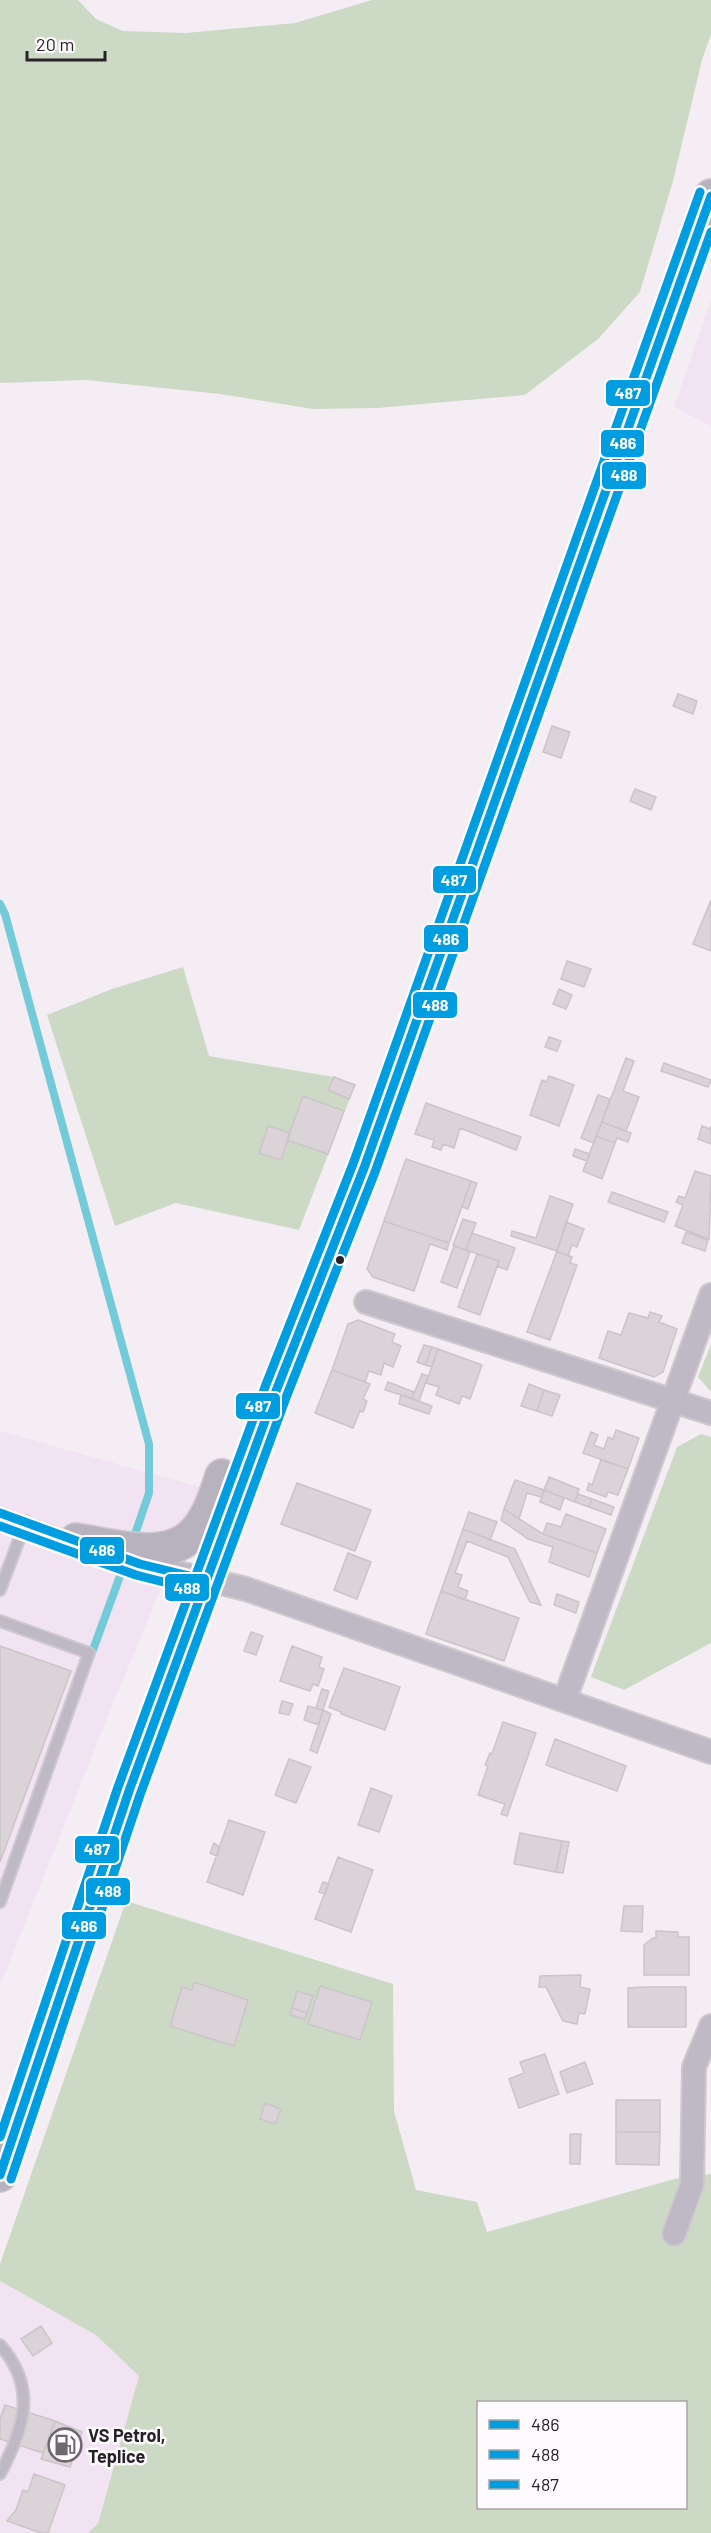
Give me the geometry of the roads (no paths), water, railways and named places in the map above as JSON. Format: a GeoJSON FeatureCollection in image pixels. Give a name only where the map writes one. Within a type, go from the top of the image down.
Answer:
{"type":"FeatureCollection","features":[{"type":"Feature","properties":{"kind":"main road"},"geometry":{"type":"LineString","coordinates":[[0,2175],[129,1791],[276,1391],[376,1137],[711,196]]}},
{"type":"Feature","properties":{"kind":"main road"},"geometry":{"type":"LineString","coordinates":[[76,1540],[143,1550],[164,1549],[179,1544],[195,1533],[207,1515],[238,1429],[271,1357],[325,1269]]}},
{"type":"Feature","properties":{"kind":"street"},"geometry":{"type":"LineString","coordinates":[[565,1699],[675,1400],[711,1295]]}},
{"type":"Feature","properties":{"kind":"street"},"geometry":{"type":"LineString","coordinates":[[366,1302],[711,1413]]}},
{"type":"Feature","properties":{"kind":"street"},"geometry":{"type":"LineString","coordinates":[[140,1564],[246,1589],[711,1752]]}},
{"type":"Feature","properties":{"kind":"street"},"geometry":{"type":"LineString","coordinates":[[674,2234],[692,2184],[694,2067],[711,2026]]}},
{"type":"Feature","properties":{"kind":"lane"},"geometry":{"type":"LineString","coordinates":[[0,1513],[140,1564]]}},
{"type":"Feature","properties":{"kind":"lane"},"geometry":{"type":"LineString","coordinates":[[0,1590],[26,1521]]}},
{"type":"Feature","properties":{"kind":"lane"},"geometry":{"type":"LineString","coordinates":[[0,1621],[89,1653],[0,1902]]}},
{"type":"Feature","properties":{"kind":"lane"},"geometry":{"type":"LineString","coordinates":[[0,2345],[14,2361],[22,2383],[25,2406],[10,2455],[0,2474]]}},
{"type":"Feature","properties":{"kind":"waterway"},"geometry":{"type":"LineString","coordinates":[[0,904],[5,914],[149,1444],[149,1493],[132,1543]]}},
{"type":"Feature","properties":{"kind":"waterway"},"geometry":{"type":"LineString","coordinates":[[90,1658],[127,1557]]}},
{"type":"Feature","properties":{"kind":"place","name":"VS Petrol, Teplice"},"geometry":{"type":"Point","coordinates":[65,2445]}}]}
